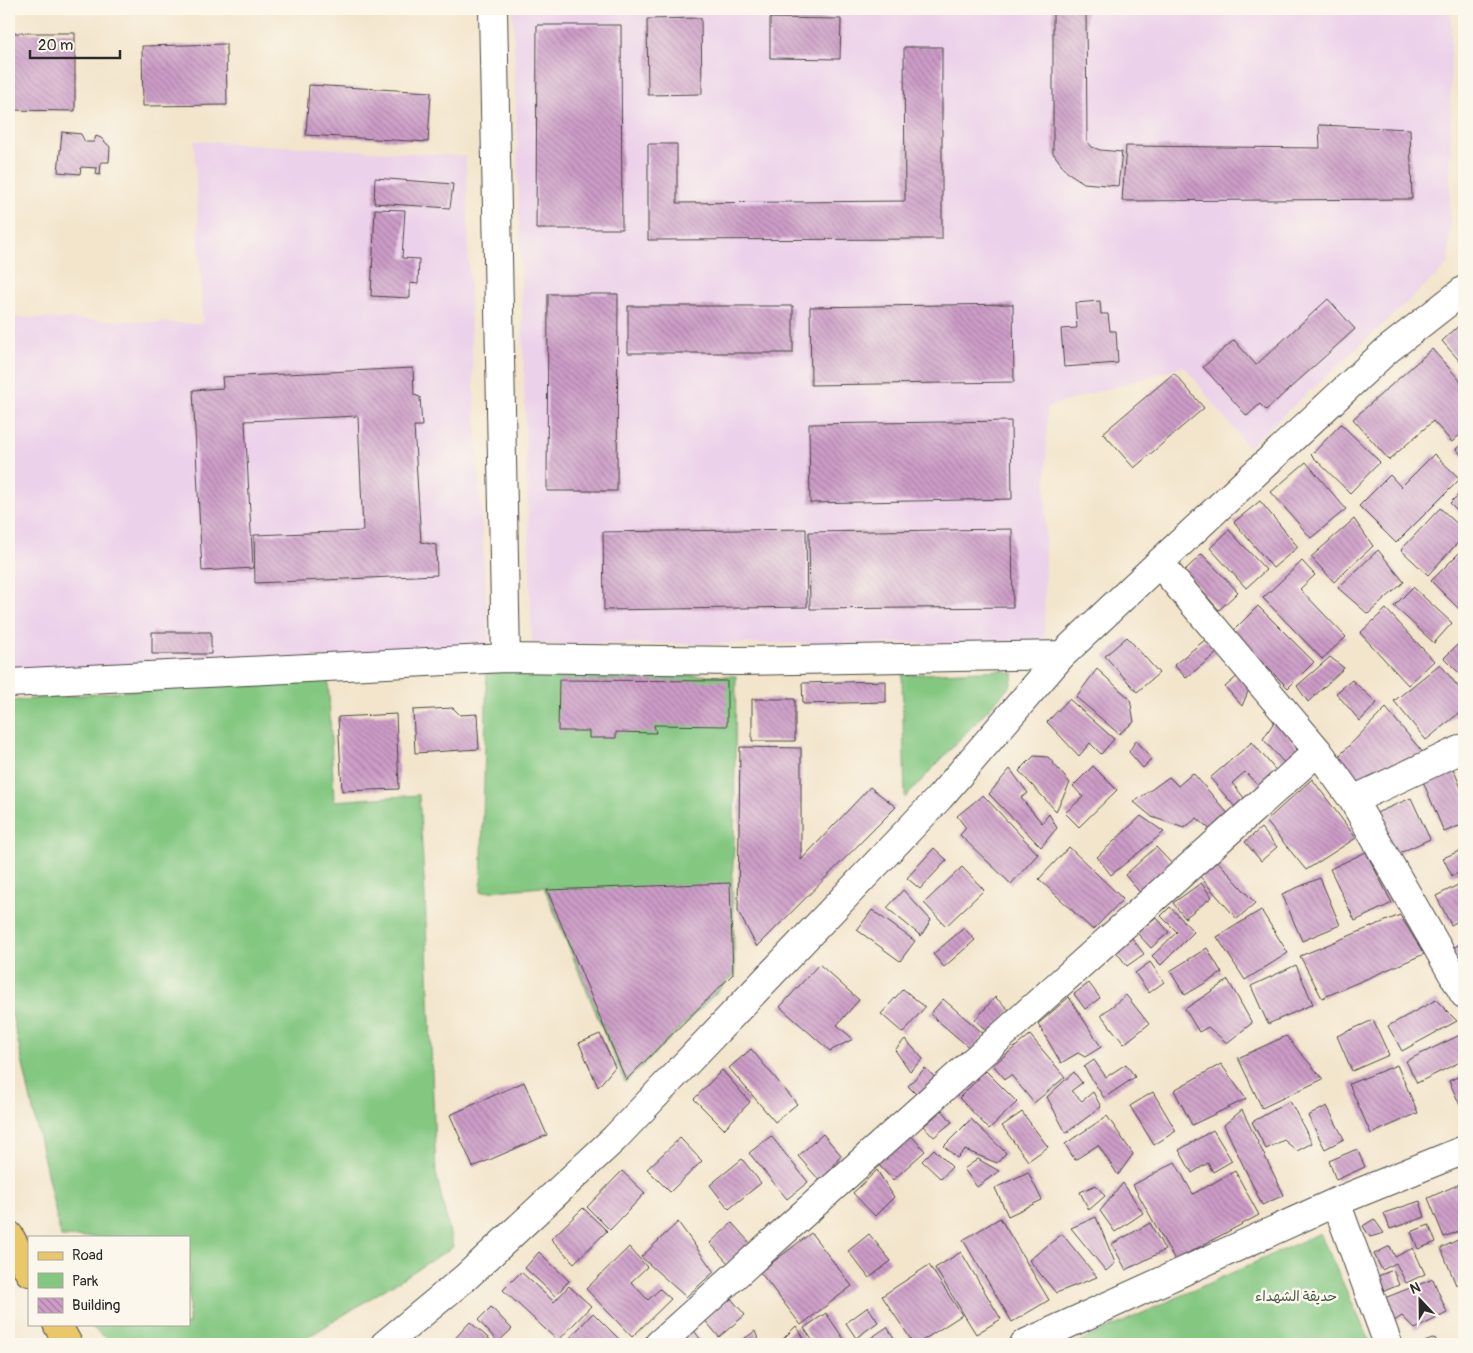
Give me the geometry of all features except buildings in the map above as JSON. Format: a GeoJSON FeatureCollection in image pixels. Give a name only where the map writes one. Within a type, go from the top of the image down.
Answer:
{"type":"FeatureCollection","features":[{"type":"Feature","properties":{"kind":"main road"},"geometry":{"type":"LineString","coordinates":[[9,1235],[28,1270]]}},
{"type":"Feature","properties":{"kind":"main road"},"geometry":{"type":"LineString","coordinates":[[58,1326],[68,1344]]}},
{"type":"Feature","properties":{"kind":"street"},"geometry":{"type":"LineString","coordinates":[[493,9],[506,658]]}},
{"type":"Feature","properties":{"kind":"street"},"geometry":{"type":"LineString","coordinates":[[384,1344],[466,1276],[614,1139],[940,797],[1062,655],[1386,351],[1464,290]]}},
{"type":"Feature","properties":{"kind":"street"},"geometry":{"type":"LineString","coordinates":[[1159,563],[1318,750],[1353,800],[1464,994]]}},
{"type":"Feature","properties":{"kind":"street"},"geometry":{"type":"LineString","coordinates":[[9,683],[506,658],[738,661],[1062,655]]}},
{"type":"Feature","properties":{"kind":"street"},"geometry":{"type":"LineString","coordinates":[[1353,800],[1464,748]]}},
{"type":"Feature","properties":{"kind":"street"},"geometry":{"type":"LineString","coordinates":[[659,1344],[1318,750]]}},
{"type":"Feature","properties":{"kind":"street"},"geometry":{"type":"LineString","coordinates":[[1024,1344],[1336,1202],[1464,1150]]}},
{"type":"Feature","properties":{"kind":"street"},"geometry":{"type":"LineString","coordinates":[[1336,1202],[1388,1344]]}},
{"type":"Feature","properties":{"kind":"shaded area"},"geometry":{"type":"Polygon","coordinates":[[[513,9],[1451,9],[1449,264],[1248,447],[1184,366],[1047,407],[1044,643],[532,644],[513,9]]]}},
{"type":"Feature","properties":{"kind":"shaded area"},"geometry":{"type":"Polygon","coordinates":[[[194,141],[466,156],[471,335],[489,650],[9,671],[9,317],[203,324],[194,141]]]}},
{"type":"Feature","properties":{"kind":"green space"},"geometry":{"type":"Polygon","coordinates":[[[1002,670],[1014,674],[1010,686],[905,798],[902,675],[1002,670]]]}},
{"type":"Feature","properties":{"kind":"green space"},"geometry":{"type":"Polygon","coordinates":[[[487,671],[736,676],[732,881],[735,974],[625,1083],[544,887],[481,892],[487,671]]]}},
{"type":"Feature","properties":{"kind":"green space"},"geometry":{"type":"Polygon","coordinates":[[[328,674],[334,801],[419,795],[436,1173],[453,1247],[297,1344],[115,1344],[90,1326],[190,1326],[190,1236],[61,1236],[9,1001],[9,701],[328,674]]]}},
{"type":"Feature","properties":{"kind":"green space","name":"حديقة الشهداء"},"geometry":{"type":"Polygon","coordinates":[[[1320,1233],[1371,1344],[1074,1344],[1320,1233]]]}}]}
